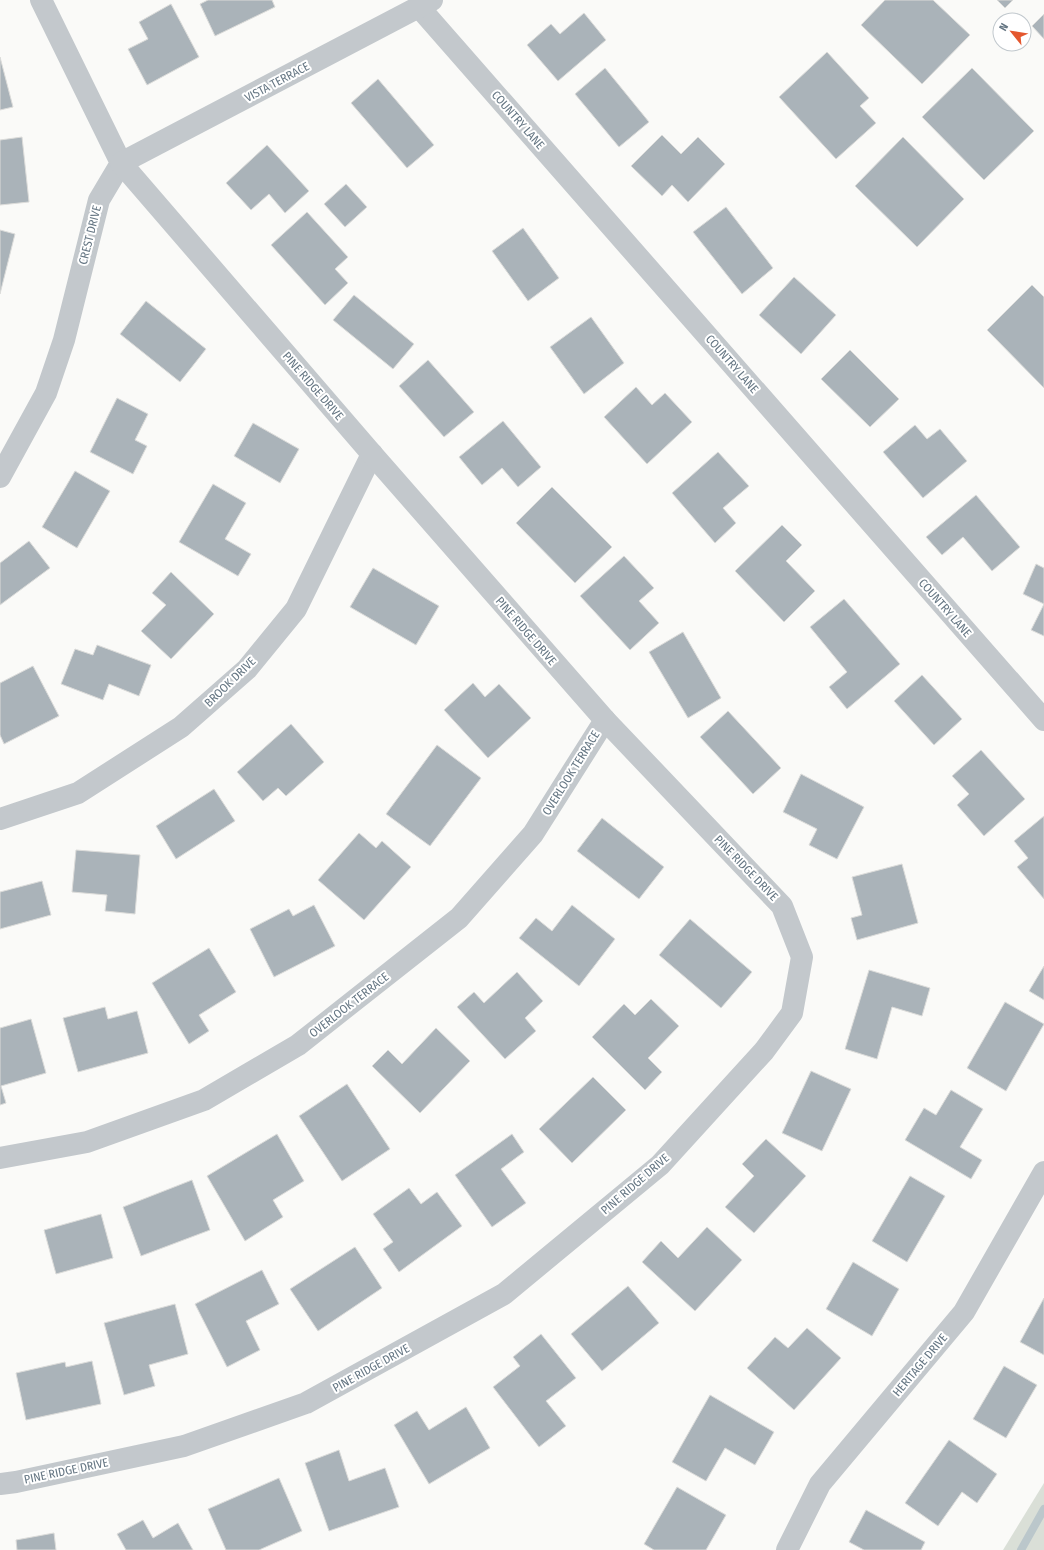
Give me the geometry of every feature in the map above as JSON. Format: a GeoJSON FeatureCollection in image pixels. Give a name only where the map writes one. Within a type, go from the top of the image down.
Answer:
{"type":"FeatureCollection","features":[{"type":"Feature","properties":{"kind":"street"},"geometry":{"type":"LineString","coordinates":[[41,0],[121,163]]}},
{"type":"Feature","properties":{"kind":"street","name":"VISTA TERRACE"},"geometry":{"type":"LineString","coordinates":[[121,163],[426,4]]}},
{"type":"Feature","properties":{"kind":"street","name":"COUNTRY LANE"},"geometry":{"type":"LineString","coordinates":[[426,4],[1044,720]]}},
{"type":"Feature","properties":{"kind":"street","name":"PINE RIDGE DRIVE"},"geometry":{"type":"LineString","coordinates":[[0,1484],[16,1482],[184,1446],[306,1403],[504,1294],[660,1164],[764,1051],[792,1013],[802,957],[782,906],[605,720],[372,454],[121,163]]}},
{"type":"Feature","properties":{"kind":"street","name":"CREST DRIVE"},"geometry":{"type":"LineString","coordinates":[[0,477],[46,393],[64,340],[99,200],[121,163]]}},
{"type":"Feature","properties":{"kind":"street","name":"BROOK DRIVE"},"geometry":{"type":"LineString","coordinates":[[0,819],[78,793],[181,727],[247,669],[296,609],[372,454]]}},
{"type":"Feature","properties":{"kind":"street","name":"OVERLOOK TERRACE"},"geometry":{"type":"LineString","coordinates":[[0,1158],[87,1142],[204,1100],[298,1046],[459,918],[533,834],[605,720]]}},
{"type":"Feature","properties":{"kind":"street","name":"HERITAGE DRIVE"},"geometry":{"type":"LineString","coordinates":[[787,1550],[820,1484],[964,1312],[1044,1172]]}},
{"type":"Feature","properties":{"kind":"shaded area"},"geometry":{"type":"Polygon","coordinates":[[[1044,1483],[1044,1550],[1003,1550],[1044,1483]]]}},
{"type":"Feature","properties":{"kind":"building"},"geometry":{"type":"Polygon","coordinates":[[[208,0],[272,0],[275,7],[215,36],[200,4],[208,0]]]}},
{"type":"Feature","properties":{"kind":"building"},"geometry":{"type":"Polygon","coordinates":[[[885,0],[933,0],[970,35],[922,84],[861,25],[885,0]]]}},
{"type":"Feature","properties":{"kind":"building"},"geometry":{"type":"Polygon","coordinates":[[[997,0],[1013,0],[1005,8],[997,0]]]}},
{"type":"Feature","properties":{"kind":"building"},"geometry":{"type":"Polygon","coordinates":[[[171,4],[199,57],[147,85],[128,49],[148,39],[139,22],[171,4]]]}},
{"type":"Feature","properties":{"kind":"building"},"geometry":{"type":"Polygon","coordinates":[[[584,13],[606,40],[558,81],[527,45],[551,24],[560,34],[584,13]]]}},
{"type":"Feature","properties":{"kind":"building"},"geometry":{"type":"Polygon","coordinates":[[[1044,14],[1044,39],[1032,26],[1044,14]]]}},
{"type":"Feature","properties":{"kind":"building"},"geometry":{"type":"Polygon","coordinates":[[[827,52],[869,98],[860,106],[876,123],[836,159],[779,97],[827,52]]]}},
{"type":"Feature","properties":{"kind":"building"},"geometry":{"type":"Polygon","coordinates":[[[0,57],[13,107],[0,110],[0,57]]]}},
{"type":"Feature","properties":{"kind":"building"},"geometry":{"type":"Polygon","coordinates":[[[605,68],[649,122],[619,147],[575,94],[605,68]]]}},
{"type":"Feature","properties":{"kind":"building"},"geometry":{"type":"Polygon","coordinates":[[[972,68],[1034,131],[984,180],[922,117],[972,68]]]}},
{"type":"Feature","properties":{"kind":"building"},"geometry":{"type":"Polygon","coordinates":[[[378,79],[434,145],[407,168],[351,103],[378,79]]]}},
{"type":"Feature","properties":{"kind":"building"},"geometry":{"type":"Polygon","coordinates":[[[662,135],[681,154],[698,137],[725,164],[688,202],[672,185],[662,196],[631,166],[662,135]]]}},
{"type":"Feature","properties":{"kind":"building"},"geometry":{"type":"Polygon","coordinates":[[[22,137],[29,202],[0,205],[0,140],[22,137]]]}},
{"type":"Feature","properties":{"kind":"building"},"geometry":{"type":"Polygon","coordinates":[[[903,137],[964,199],[917,247],[855,186],[903,137]]]}},
{"type":"Feature","properties":{"kind":"building"},"geometry":{"type":"Polygon","coordinates":[[[267,145],[309,191],[285,213],[269,194],[251,210],[226,183],[267,145]]]}},
{"type":"Feature","properties":{"kind":"building"},"geometry":{"type":"Polygon","coordinates":[[[346,184],[367,207],[345,227],[324,204],[346,184]]]}},
{"type":"Feature","properties":{"kind":"building"},"geometry":{"type":"Polygon","coordinates":[[[726,207],[773,268],[742,294],[693,232],[726,207]]]}},
{"type":"Feature","properties":{"kind":"building"},"geometry":{"type":"Polygon","coordinates":[[[307,212],[348,257],[335,269],[348,283],[325,305],[271,245],[307,212]]]}},
{"type":"Feature","properties":{"kind":"building"},"geometry":{"type":"Polygon","coordinates":[[[523,228],[559,278],[528,301],[492,251],[523,228]]]}},
{"type":"Feature","properties":{"kind":"building"},"geometry":{"type":"Polygon","coordinates":[[[0,230],[15,234],[0,294],[0,230]]]}},
{"type":"Feature","properties":{"kind":"building"},"geometry":{"type":"Polygon","coordinates":[[[794,277],[836,315],[801,354],[759,315],[794,277]]]}},
{"type":"Feature","properties":{"kind":"building"},"geometry":{"type":"Polygon","coordinates":[[[1032,285],[1044,297],[1044,388],[987,330],[1032,285]]]}},
{"type":"Feature","properties":{"kind":"building"},"geometry":{"type":"Polygon","coordinates":[[[354,295],[414,344],[393,369],[333,320],[354,295]]]}},
{"type":"Feature","properties":{"kind":"building"},"geometry":{"type":"Polygon","coordinates":[[[146,301],[206,349],[180,382],[120,334],[146,301]]]}},
{"type":"Feature","properties":{"kind":"building"},"geometry":{"type":"Polygon","coordinates":[[[591,317],[624,363],[584,394],[550,347],[591,317]]]}},
{"type":"Feature","properties":{"kind":"building"},"geometry":{"type":"Polygon","coordinates":[[[850,350],[899,399],[870,427],[821,379],[850,350]]]}},
{"type":"Feature","properties":{"kind":"building"},"geometry":{"type":"Polygon","coordinates":[[[428,360],[474,412],[444,437],[399,386],[428,360]]]}},
{"type":"Feature","properties":{"kind":"building"},"geometry":{"type":"Polygon","coordinates":[[[636,387],[652,405],[665,393],[692,422],[647,464],[604,417],[636,387]]]}},
{"type":"Feature","properties":{"kind":"building"},"geometry":{"type":"Polygon","coordinates":[[[117,398],[148,414],[135,440],[147,446],[133,474],[90,452],[117,398]]]}},
{"type":"Feature","properties":{"kind":"building"},"geometry":{"type":"Polygon","coordinates":[[[503,421],[541,467],[518,487],[502,468],[482,485],[459,457],[503,421]]]}},
{"type":"Feature","properties":{"kind":"building"},"geometry":{"type":"Polygon","coordinates":[[[253,423],[299,449],[280,483],[234,456],[253,423]]]}},
{"type":"Feature","properties":{"kind":"building"},"geometry":{"type":"Polygon","coordinates":[[[915,425],[927,439],[940,429],[967,461],[923,498],[883,452],[915,425]]]}},
{"type":"Feature","properties":{"kind":"building"},"geometry":{"type":"Polygon","coordinates":[[[718,452],[749,486],[723,508],[736,523],[715,543],[672,493],[718,452]]]}},
{"type":"Feature","properties":{"kind":"building"},"geometry":{"type":"Polygon","coordinates":[[[75,471],[110,491],[77,548],[42,527],[75,471]]]}},
{"type":"Feature","properties":{"kind":"building"},"geometry":{"type":"Polygon","coordinates":[[[213,484],[246,503],[225,539],[251,554],[238,576],[179,542],[213,484]]]}},
{"type":"Feature","properties":{"kind":"building"},"geometry":{"type":"Polygon","coordinates":[[[552,487],[612,547],[575,583],[516,523],[552,487]]]}},
{"type":"Feature","properties":{"kind":"building"},"geometry":{"type":"Polygon","coordinates":[[[976,495],[1020,547],[992,571],[963,537],[942,555],[926,537],[976,495]]]}},
{"type":"Feature","properties":{"kind":"building"},"geometry":{"type":"Polygon","coordinates":[[[782,525],[802,545],[786,561],[815,591],[784,622],[735,571],[782,525]]]}},
{"type":"Feature","properties":{"kind":"building"},"geometry":{"type":"Polygon","coordinates":[[[29,541],[50,568],[0,605],[0,563],[29,541]]]}},
{"type":"Feature","properties":{"kind":"building"},"geometry":{"type":"Polygon","coordinates":[[[624,556],[654,588],[639,601],[659,623],[630,650],[580,596],[624,556]]]}},
{"type":"Feature","properties":{"kind":"building"},"geometry":{"type":"Polygon","coordinates":[[[1036,564],[1044,568],[1044,604],[1023,594],[1036,564]]]}},
{"type":"Feature","properties":{"kind":"building"},"geometry":{"type":"Polygon","coordinates":[[[373,568],[439,606],[416,645],[350,607],[373,568]]]}},
{"type":"Feature","properties":{"kind":"building"},"geometry":{"type":"Polygon","coordinates":[[[171,572],[214,614],[171,659],[141,631],[166,605],[152,593],[171,572]]]}},
{"type":"Feature","properties":{"kind":"building"},"geometry":{"type":"Polygon","coordinates":[[[844,599],[900,664],[847,709],[829,687],[847,672],[810,627],[844,599]]]}},
{"type":"Feature","properties":{"kind":"building"},"geometry":{"type":"Polygon","coordinates":[[[1044,604],[1044,636],[1031,630],[1044,604]]]}},
{"type":"Feature","properties":{"kind":"building"},"geometry":{"type":"Polygon","coordinates":[[[683,632],[721,698],[688,718],[649,652],[683,632]]]}},
{"type":"Feature","properties":{"kind":"building"},"geometry":{"type":"Polygon","coordinates":[[[97,645],[151,665],[139,696],[109,684],[103,700],[61,684],[75,649],[93,655],[97,645]]]}},
{"type":"Feature","properties":{"kind":"building"},"geometry":{"type":"Polygon","coordinates":[[[33,666],[59,716],[4,744],[0,735],[0,683],[33,666]]]}},
{"type":"Feature","properties":{"kind":"building"},"geometry":{"type":"Polygon","coordinates":[[[922,675],[962,719],[934,745],[894,701],[922,675]]]}},
{"type":"Feature","properties":{"kind":"building"},"geometry":{"type":"Polygon","coordinates":[[[473,683],[485,697],[499,684],[531,718],[488,758],[444,710],[473,683]]]}},
{"type":"Feature","properties":{"kind":"building"},"geometry":{"type":"Polygon","coordinates":[[[728,711],[781,768],[753,794],[700,737],[728,711]]]}},
{"type":"Feature","properties":{"kind":"building"},"geometry":{"type":"Polygon","coordinates":[[[291,724],[324,762],[286,796],[278,788],[263,801],[237,772],[291,724]]]}},
{"type":"Feature","properties":{"kind":"building"},"geometry":{"type":"Polygon","coordinates":[[[437,745],[481,778],[430,846],[386,814],[437,745]]]}},
{"type":"Feature","properties":{"kind":"building"},"geometry":{"type":"Polygon","coordinates":[[[981,750],[1025,799],[984,836],[957,805],[969,794],[952,776],[981,750]]]}},
{"type":"Feature","properties":{"kind":"building"},"geometry":{"type":"Polygon","coordinates":[[[801,774],[864,807],[837,859],[809,845],[817,829],[783,812],[801,774]]]}},
{"type":"Feature","properties":{"kind":"building"},"geometry":{"type":"Polygon","coordinates":[[[214,789],[235,821],[176,859],[156,826],[214,789]]]}},
{"type":"Feature","properties":{"kind":"building"},"geometry":{"type":"Polygon","coordinates":[[[1044,816],[1044,899],[1017,867],[1028,858],[1014,841],[1044,816]]]}},
{"type":"Feature","properties":{"kind":"building"},"geometry":{"type":"Polygon","coordinates":[[[602,818],[664,867],[639,899],[577,851],[602,818]]]}},
{"type":"Feature","properties":{"kind":"building"},"geometry":{"type":"Polygon","coordinates":[[[359,833],[376,848],[382,841],[411,867],[364,920],[318,880],[359,833]]]}},
{"type":"Feature","properties":{"kind":"building"},"geometry":{"type":"Polygon","coordinates":[[[76,850],[140,855],[135,914],[105,911],[107,895],[72,892],[76,850]]]}},
{"type":"Feature","properties":{"kind":"building"},"geometry":{"type":"Polygon","coordinates":[[[902,864],[918,923],[857,940],[851,918],[862,915],[852,877],[902,864]]]}},
{"type":"Feature","properties":{"kind":"building"},"geometry":{"type":"Polygon","coordinates":[[[42,881],[51,915],[0,929],[0,892],[42,881]]]}},
{"type":"Feature","properties":{"kind":"building"},"geometry":{"type":"Polygon","coordinates":[[[314,905],[335,946],[274,977],[250,929],[289,909],[293,916],[314,905]]]}},
{"type":"Feature","properties":{"kind":"building"},"geometry":{"type":"Polygon","coordinates":[[[572,905],[615,939],[579,986],[519,938],[536,918],[552,931],[572,905]]]}},
{"type":"Feature","properties":{"kind":"building"},"geometry":{"type":"Polygon","coordinates":[[[690,919],[752,972],[721,1008],[659,955],[690,919]]]}},
{"type":"Feature","properties":{"kind":"building"},"geometry":{"type":"Polygon","coordinates":[[[209,948],[236,992],[199,1015],[209,1031],[189,1044],[152,983],[209,948]]]}},
{"type":"Feature","properties":{"kind":"building"},"geometry":{"type":"Polygon","coordinates":[[[1044,966],[1044,1000],[1029,991],[1044,966]]]}},
{"type":"Feature","properties":{"kind":"building"},"geometry":{"type":"Polygon","coordinates":[[[869,970],[930,988],[922,1016],[892,1007],[877,1059],[845,1049],[869,970]]]}},
{"type":"Feature","properties":{"kind":"building"},"geometry":{"type":"Polygon","coordinates":[[[517,972],[543,1001],[525,1018],[536,1031],[505,1059],[457,1007],[474,992],[484,1003],[517,972]]]}},
{"type":"Feature","properties":{"kind":"building"},"geometry":{"type":"Polygon","coordinates":[[[651,999],[679,1026],[648,1058],[662,1072],[645,1090],[592,1037],[624,1004],[635,1015],[651,999]]]}},
{"type":"Feature","properties":{"kind":"building"},"geometry":{"type":"Polygon","coordinates":[[[1005,1002],[1044,1024],[1006,1091],[967,1068],[1005,1002]]]}},
{"type":"Feature","properties":{"kind":"building"},"geometry":{"type":"Polygon","coordinates":[[[105,1007],[108,1019],[137,1011],[148,1053],[78,1072],[63,1018],[105,1007]]]}},
{"type":"Feature","properties":{"kind":"building"},"geometry":{"type":"Polygon","coordinates":[[[31,1019],[46,1073],[1,1086],[6,1103],[0,1105],[0,1028],[31,1019]]]}},
{"type":"Feature","properties":{"kind":"building"},"geometry":{"type":"Polygon","coordinates":[[[436,1028],[470,1061],[420,1113],[372,1066],[388,1050],[402,1064],[436,1028]]]}},
{"type":"Feature","properties":{"kind":"building"},"geometry":{"type":"Polygon","coordinates":[[[811,1071],[851,1089],[822,1151],[782,1133],[811,1071]]]}},
{"type":"Feature","properties":{"kind":"building"},"geometry":{"type":"Polygon","coordinates":[[[593,1077],[626,1110],[572,1163],[539,1129],[593,1077]]]}},
{"type":"Feature","properties":{"kind":"building"},"geometry":{"type":"Polygon","coordinates":[[[347,1084],[390,1149],[342,1181],[299,1116],[347,1084]]]}},
{"type":"Feature","properties":{"kind":"building"},"geometry":{"type":"Polygon","coordinates":[[[951,1090],[983,1109],[960,1147],[982,1160],[971,1179],[905,1140],[924,1108],[936,1115],[951,1090]]]}},
{"type":"Feature","properties":{"kind":"building"},"geometry":{"type":"Polygon","coordinates":[[[277,1134],[304,1181],[273,1200],[283,1217],[245,1241],[207,1176],[277,1134]]]}},
{"type":"Feature","properties":{"kind":"building"},"geometry":{"type":"Polygon","coordinates":[[[512,1134],[524,1152],[501,1169],[526,1203],[492,1227],[455,1175],[512,1134]]]}},
{"type":"Feature","properties":{"kind":"building"},"geometry":{"type":"Polygon","coordinates":[[[766,1139],[806,1176],[754,1233],[725,1207],[754,1176],[742,1164],[766,1139]]]}},
{"type":"Feature","properties":{"kind":"building"},"geometry":{"type":"Polygon","coordinates":[[[910,1176],[945,1196],[907,1262],[872,1241],[910,1176]]]}},
{"type":"Feature","properties":{"kind":"building"},"geometry":{"type":"Polygon","coordinates":[[[192,1180],[210,1230],[141,1256],[123,1207],[192,1180]]]}},
{"type":"Feature","properties":{"kind":"building"},"geometry":{"type":"Polygon","coordinates":[[[409,1188],[421,1204],[437,1192],[462,1226],[399,1272],[383,1249],[393,1242],[373,1214],[409,1188]]]}},
{"type":"Feature","properties":{"kind":"building"},"geometry":{"type":"Polygon","coordinates":[[[101,1214],[113,1258],[56,1274],[44,1230],[101,1214]]]}},
{"type":"Feature","properties":{"kind":"building"},"geometry":{"type":"Polygon","coordinates":[[[707,1227],[742,1260],[695,1311],[642,1262],[661,1241],[678,1258],[707,1227]]]}},
{"type":"Feature","properties":{"kind":"building"},"geometry":{"type":"Polygon","coordinates":[[[355,1247],[382,1288],[318,1331],[290,1289],[355,1247]]]}},
{"type":"Feature","properties":{"kind":"building"},"geometry":{"type":"Polygon","coordinates":[[[853,1262],[899,1289],[872,1336],[826,1309],[853,1262]]]}},
{"type":"Feature","properties":{"kind":"building"},"geometry":{"type":"Polygon","coordinates":[[[262,1270],[279,1304],[246,1321],[260,1350],[227,1367],[195,1304],[262,1270]]]}},
{"type":"Feature","properties":{"kind":"building"},"geometry":{"type":"Polygon","coordinates":[[[628,1286],[659,1323],[602,1371],[571,1334],[628,1286]]]}},
{"type":"Feature","properties":{"kind":"building"},"geometry":{"type":"Polygon","coordinates":[[[1044,1298],[1044,1355],[1020,1342],[1044,1298]]]}},
{"type":"Feature","properties":{"kind":"building"},"geometry":{"type":"Polygon","coordinates":[[[175,1304],[188,1354],[149,1365],[155,1386],[124,1395],[104,1323],[175,1304]]]}},
{"type":"Feature","properties":{"kind":"building"},"geometry":{"type":"Polygon","coordinates":[[[807,1328],[841,1358],[794,1410],[747,1368],[775,1337],[788,1348],[807,1328]]]}},
{"type":"Feature","properties":{"kind":"building"},"geometry":{"type":"Polygon","coordinates":[[[541,1334],[576,1378],[546,1401],[566,1426],[539,1447],[493,1387],[520,1366],[513,1357],[541,1334]]]}},
{"type":"Feature","properties":{"kind":"building"},"geometry":{"type":"Polygon","coordinates":[[[92,1361],[101,1404],[26,1420],[16,1373],[65,1362],[66,1367],[92,1361]]]}},
{"type":"Feature","properties":{"kind":"building"},"geometry":{"type":"Polygon","coordinates":[[[1004,1366],[1037,1385],[1006,1438],[973,1419],[1004,1366]]]}},
{"type":"Feature","properties":{"kind":"building"},"geometry":{"type":"Polygon","coordinates":[[[710,1395],[774,1432],[755,1465],[725,1448],[706,1481],[672,1462],[710,1395]]]}},
{"type":"Feature","properties":{"kind":"building"},"geometry":{"type":"Polygon","coordinates":[[[466,1407],[490,1448],[429,1484],[394,1425],[417,1411],[429,1430],[466,1407]]]}},
{"type":"Feature","properties":{"kind":"building"},"geometry":{"type":"Polygon","coordinates":[[[949,1440],[997,1474],[977,1503],[962,1492],[938,1526],[905,1503],[949,1440]]]}},
{"type":"Feature","properties":{"kind":"building"},"geometry":{"type":"Polygon","coordinates":[[[339,1450],[349,1481],[385,1468],[399,1507],[329,1531],[305,1463],[339,1450]]]}},
{"type":"Feature","properties":{"kind":"building"},"geometry":{"type":"Polygon","coordinates":[[[279,1478],[302,1531],[259,1550],[226,1550],[208,1509],[279,1478]]]}},
{"type":"Feature","properties":{"kind":"building"},"geometry":{"type":"Polygon","coordinates":[[[677,1487],[726,1515],[706,1550],[654,1550],[644,1544],[677,1487]]]}},
{"type":"Feature","properties":{"kind":"building"},"geometry":{"type":"Polygon","coordinates":[[[866,1510],[925,1542],[921,1550],[864,1550],[849,1542],[866,1510]]]}},
{"type":"Feature","properties":{"kind":"building"},"geometry":{"type":"Polygon","coordinates":[[[143,1520],[153,1538],[178,1523],[193,1550],[126,1550],[117,1534],[143,1520]]]}},
{"type":"Feature","properties":{"kind":"building"},"geometry":{"type":"Polygon","coordinates":[[[54,1533],[56,1550],[17,1550],[16,1540],[54,1533]]]}},
{"type":"Feature","properties":{"kind":"waterway"},"geometry":{"type":"LineString","coordinates":[[1021,1550],[1044,1509]]}}]}
